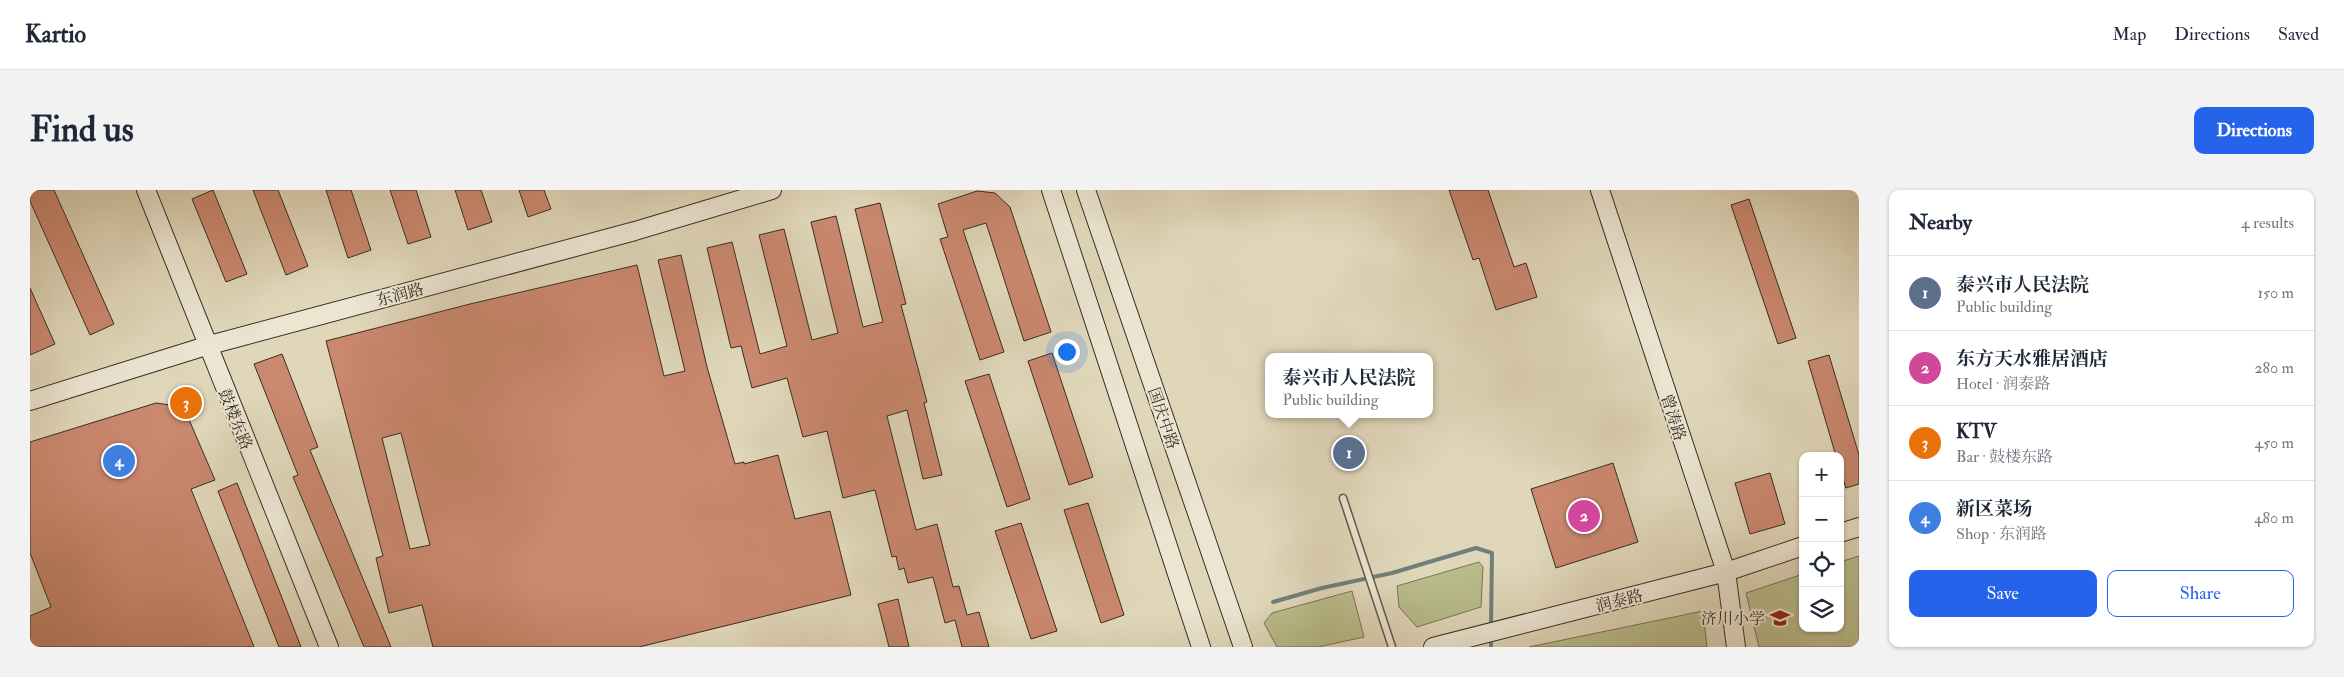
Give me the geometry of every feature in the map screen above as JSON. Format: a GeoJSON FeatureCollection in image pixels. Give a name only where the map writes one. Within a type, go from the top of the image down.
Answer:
{"type":"FeatureCollection","features":[{"type":"Feature","properties":{"kind":"street","name":"鼓楼东路"},"geometry":{"type":"LineString","coordinates":[[146,190],[206,346],[328,647]]}},
{"type":"Feature","properties":{"kind":"street","name":"东润路"},"geometry":{"type":"LineString","coordinates":[[30,401],[206,346],[635,231],[772,190]]}},
{"type":"Feature","properties":{"kind":"street"},"geometry":{"type":"LineString","coordinates":[[1051,190],[1201,647]]}},
{"type":"Feature","properties":{"kind":"street","name":"国庆中路"},"geometry":{"type":"LineString","coordinates":[[1086,190],[1243,647]]}},
{"type":"Feature","properties":{"kind":"street","name":"曾涛路"},"geometry":{"type":"LineString","coordinates":[[1600,190],[1726,572],[1736,647]]}},
{"type":"Feature","properties":{"kind":"street"},"geometry":{"type":"LineString","coordinates":[[1844,532],[1859,527]]}},
{"type":"Feature","properties":{"kind":"street","name":"润泰路"},"geometry":{"type":"LineString","coordinates":[[1432,647],[1726,572],[1799,547]]}},
{"type":"Feature","properties":{"kind":"lane"},"geometry":{"type":"LineString","coordinates":[[1343,498],[1392,647]]}},
{"type":"Feature","properties":{"kind":"green space","name":"济川小学"},"geometry":{"type":"Polygon","coordinates":[[[1859,556],[1859,647],[1759,647],[1746,593],[1799,575],[1799,632],[1844,632],[1844,561],[1859,556]]]}},
{"type":"Feature","properties":{"kind":"green space"},"geometry":{"type":"Polygon","coordinates":[[[1479,562],[1483,567],[1481,607],[1417,627],[1399,607],[1397,586],[1479,562]]]}},
{"type":"Feature","properties":{"kind":"green space"},"geometry":{"type":"Polygon","coordinates":[[[1352,591],[1364,637],[1318,647],[1277,647],[1264,623],[1272,613],[1352,591]]]}},
{"type":"Feature","properties":{"kind":"green space"},"geometry":{"type":"Polygon","coordinates":[[[1703,611],[1707,647],[1529,647],[1703,611]]]}},
{"type":"Feature","properties":{"kind":"building"},"geometry":{"type":"Polygon","coordinates":[[[30,190],[54,190],[114,324],[90,335],[30,201],[30,190]]]}},
{"type":"Feature","properties":{"kind":"building"},"geometry":{"type":"Polygon","coordinates":[[[213,190],[247,274],[226,282],[192,199],[213,190]]]}},
{"type":"Feature","properties":{"kind":"building"},"geometry":{"type":"Polygon","coordinates":[[[253,190],[278,190],[308,266],[286,275],[253,190]]]}},
{"type":"Feature","properties":{"kind":"building"},"geometry":{"type":"Polygon","coordinates":[[[326,190],[351,190],[371,250],[348,258],[326,190]]]}},
{"type":"Feature","properties":{"kind":"building"},"geometry":{"type":"Polygon","coordinates":[[[390,190],[416,190],[431,237],[408,244],[390,190]]]}},
{"type":"Feature","properties":{"kind":"building"},"geometry":{"type":"Polygon","coordinates":[[[455,190],[481,190],[492,222],[468,230],[455,190]]]}},
{"type":"Feature","properties":{"kind":"building"},"geometry":{"type":"Polygon","coordinates":[[[519,190],[544,190],[551,209],[528,217],[519,190]]]}},
{"type":"Feature","properties":{"kind":"building"},"geometry":{"type":"Polygon","coordinates":[[[1449,190],[1488,190],[1514,267],[1526,263],[1537,297],[1496,310],[1479,258],[1473,260],[1449,190]]]}},
{"type":"Feature","properties":{"kind":"building"},"geometry":{"type":"Polygon","coordinates":[[[977,191],[995,193],[1010,207],[1051,332],[1024,341],[986,223],[963,230],[1004,352],[980,360],[940,239],[948,237],[938,204],[977,191]]]}},
{"type":"Feature","properties":{"kind":"building"},"geometry":{"type":"Polygon","coordinates":[[[1749,199],[1796,338],[1778,344],[1731,205],[1749,199]]]}},
{"type":"Feature","properties":{"kind":"building"},"geometry":{"type":"Polygon","coordinates":[[[880,203],[906,304],[901,305],[927,402],[924,403],[942,475],[923,479],[907,410],[887,416],[916,530],[937,524],[953,587],[959,586],[967,615],[979,612],[989,647],[962,647],[955,620],[945,623],[933,577],[908,583],[904,568],[899,570],[896,556],[892,557],[875,490],[843,498],[827,431],[803,437],[787,378],[752,388],[741,346],[731,348],[707,248],[732,242],[760,354],[787,346],[759,235],[784,229],[812,340],[838,333],[811,222],[836,216],[863,327],[883,322],[855,209],[880,203]]]}},
{"type":"Feature","properties":{"kind":"building"},"geometry":{"type":"Polygon","coordinates":[[[681,255],[707,367],[735,464],[744,462],[744,464],[778,455],[795,519],[830,511],[851,595],[639,647],[433,647],[422,605],[389,613],[376,558],[383,556],[326,341],[470,304],[637,265],[664,376],[685,371],[658,260],[681,255]],[[401,433],[382,438],[410,549],[430,545],[401,433]]]}},
{"type":"Feature","properties":{"kind":"building"},"geometry":{"type":"Polygon","coordinates":[[[30,288],[55,344],[30,355],[30,288]]]}},
{"type":"Feature","properties":{"kind":"building"},"geometry":{"type":"Polygon","coordinates":[[[1052,353],[1093,477],[1069,485],[1028,361],[1052,353]]]}},
{"type":"Feature","properties":{"kind":"building"},"geometry":{"type":"Polygon","coordinates":[[[282,354],[318,447],[310,450],[391,647],[364,647],[293,477],[298,475],[254,364],[282,354]]]}},
{"type":"Feature","properties":{"kind":"building"},"geometry":{"type":"Polygon","coordinates":[[[1829,355],[1859,455],[1859,484],[1846,488],[1844,482],[1844,452],[1835,452],[1808,361],[1829,355]]]}},
{"type":"Feature","properties":{"kind":"building"},"geometry":{"type":"Polygon","coordinates":[[[989,374],[1030,499],[1007,507],[965,381],[989,374]]]}},
{"type":"Feature","properties":{"kind":"building"},"geometry":{"type":"Polygon","coordinates":[[[156,403],[170,405],[187,415],[215,480],[191,489],[254,647],[30,647],[30,616],[51,607],[30,553],[30,442],[156,403]]]}},
{"type":"Feature","properties":{"kind":"building"},"geometry":{"type":"Polygon","coordinates":[[[1613,463],[1638,542],[1556,568],[1531,489],[1613,463]]]}},
{"type":"Feature","properties":{"kind":"building"},"geometry":{"type":"Polygon","coordinates":[[[1770,473],[1785,524],[1750,534],[1735,483],[1770,473]]]}},
{"type":"Feature","properties":{"kind":"building"},"geometry":{"type":"Polygon","coordinates":[[[237,483],[301,647],[279,647],[257,591],[218,491],[237,483]]]}},
{"type":"Feature","properties":{"kind":"building"},"geometry":{"type":"Polygon","coordinates":[[[1088,503],[1124,615],[1101,623],[1064,510],[1088,503]]]}},
{"type":"Feature","properties":{"kind":"building"},"geometry":{"type":"Polygon","coordinates":[[[1021,523],[1057,631],[1031,639],[995,531],[1021,523]]]}},
{"type":"Feature","properties":{"kind":"building"},"geometry":{"type":"Polygon","coordinates":[[[898,599],[909,647],[889,647],[878,604],[898,599]]]}},
{"type":"Feature","properties":{"kind":"waterway"},"geometry":{"type":"LineString","coordinates":[[1273,602],[1322,588],[1392,573],[1476,548],[1492,553],[1491,626]]}},
{"type":"Feature","properties":{"kind":"waterway"},"geometry":{"type":"LineString","coordinates":[[1491,638],[1491,647]]}},
{"type":"Feature","properties":{"kind":"place","name":"KTV"},"geometry":{"type":"Point","coordinates":[186,403]}},
{"type":"Feature","properties":{"kind":"place","name":"泰兴市人民法院"},"geometry":{"type":"Point","coordinates":[1349,453]}},
{"type":"Feature","properties":{"kind":"place","name":"新区菜场"},"geometry":{"type":"Point","coordinates":[119,461]}},
{"type":"Feature","properties":{"kind":"place","name":"东方天水雅居酒店"},"geometry":{"type":"Point","coordinates":[1584,516]}},
{"type":"Feature","properties":{"kind":"place","name":"济川小学"},"geometry":{"type":"Point","coordinates":[1780,618]}}]}
